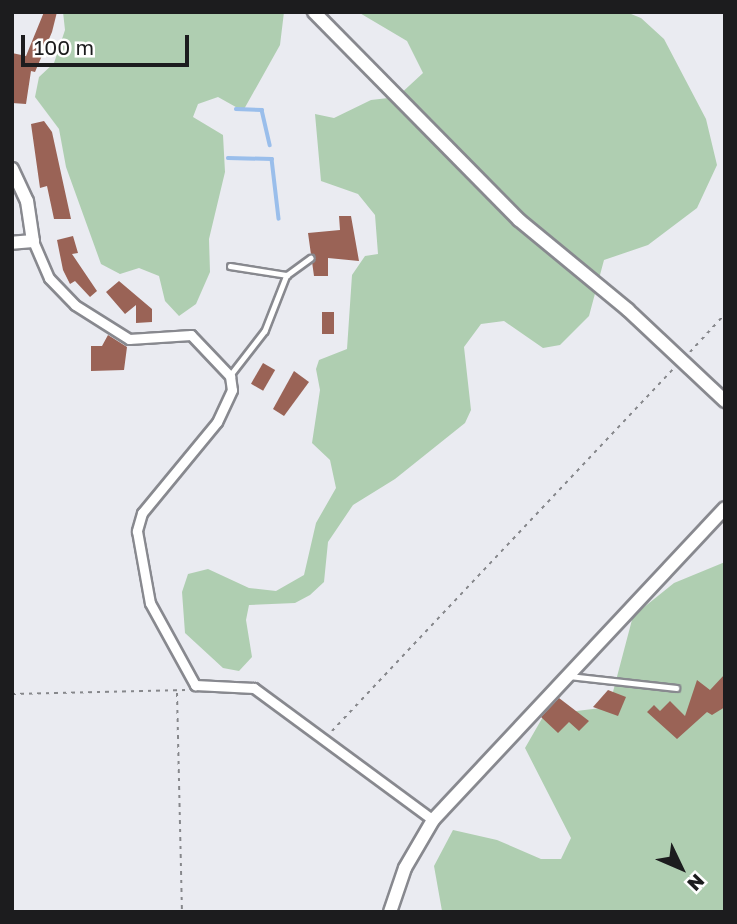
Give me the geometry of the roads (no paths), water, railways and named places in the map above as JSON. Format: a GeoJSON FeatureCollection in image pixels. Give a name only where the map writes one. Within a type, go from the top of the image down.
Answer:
{"type":"FeatureCollection","features":[{"type":"Feature","properties":{"kind":"street"},"geometry":{"type":"LineString","coordinates":[[314,12],[519,220],[683,358],[725,401]]}},
{"type":"Feature","properties":{"kind":"street"},"geometry":{"type":"LineString","coordinates":[[12,169],[27,201],[33,241],[50,278],[75,304],[129,340],[191,335],[230,376],[232,390],[217,422],[142,513],[137,531],[150,603],[195,685],[254,688],[433,820]]}},
{"type":"Feature","properties":{"kind":"street"},"geometry":{"type":"LineString","coordinates":[[12,243],[33,241]]}},
{"type":"Feature","properties":{"kind":"street"},"geometry":{"type":"LineString","coordinates":[[390,912],[405,868],[433,820],[564,676],[725,508]]}},
{"type":"Feature","properties":{"kind":"lane"},"geometry":{"type":"LineString","coordinates":[[230,376],[265,331],[287,275],[310,258]]}},
{"type":"Feature","properties":{"kind":"lane"},"geometry":{"type":"LineString","coordinates":[[230,265],[287,275]]}},
{"type":"Feature","properties":{"kind":"lane"},"geometry":{"type":"LineString","coordinates":[[564,676],[676,688]]}},
{"type":"Feature","properties":{"kind":"waterway"},"geometry":{"type":"LineString","coordinates":[[236,109],[262,110],[270,145]]}},
{"type":"Feature","properties":{"kind":"waterway"},"geometry":{"type":"LineString","coordinates":[[228,158],[272,159],[279,219]]}},
{"type":"Feature","properties":{"kind":"waterway"},"geometry":{"type":"LineString","coordinates":[[12,205],[12,235]]}}]}
